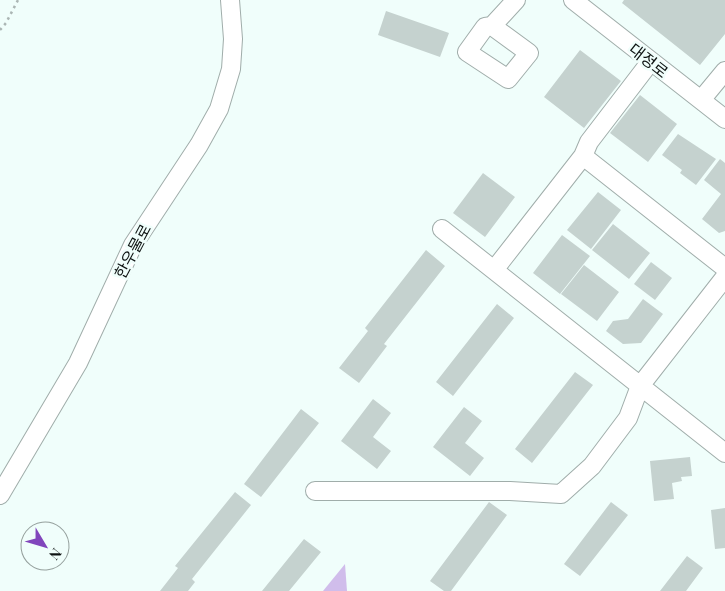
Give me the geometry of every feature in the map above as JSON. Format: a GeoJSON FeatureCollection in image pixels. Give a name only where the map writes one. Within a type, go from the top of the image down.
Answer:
{"type":"FeatureCollection","features":[{"type":"Feature","properties":{"kind":"street","name":"한우물로"},"geometry":{"type":"LineString","coordinates":[[0,495],[78,363],[133,245],[199,145],[218,109],[232,69],[233,39],[230,0]]}},
{"type":"Feature","properties":{"kind":"street"},"geometry":{"type":"LineString","coordinates":[[492,26],[516,0]]}},
{"type":"Feature","properties":{"kind":"street","name":"대정로"},"geometry":{"type":"LineString","coordinates":[[574,0],[725,119]]}},
{"type":"Feature","properties":{"kind":"street"},"geometry":{"type":"LineString","coordinates":[[494,270],[583,156],[589,142],[651,61]]}},
{"type":"Feature","properties":{"kind":"street"},"geometry":{"type":"LineString","coordinates":[[702,100],[725,71]]}},
{"type":"Feature","properties":{"kind":"street"},"geometry":{"type":"LineString","coordinates":[[583,156],[725,268]]}},
{"type":"Feature","properties":{"kind":"street"},"geometry":{"type":"LineString","coordinates":[[442,229],[725,453]]}},
{"type":"Feature","properties":{"kind":"street"},"geometry":{"type":"LineString","coordinates":[[315,491],[561,494],[592,466],[628,418],[640,386],[725,277]]}},
{"type":"Feature","properties":{"kind":"path"},"geometry":{"type":"LineString","coordinates":[[0,30],[6,23],[18,0]]}},
{"type":"Feature","properties":{"kind":"shaded area"},"geometry":{"type":"Polygon","coordinates":[[[345,564],[347,591],[323,591],[345,564]]]}},
{"type":"Feature","properties":{"kind":"building"},"geometry":{"type":"Polygon","coordinates":[[[624,0],[725,0],[725,34],[700,65],[622,3],[624,0]]]}},
{"type":"Feature","properties":{"kind":"building"},"geometry":{"type":"Polygon","coordinates":[[[386,11],[449,33],[440,57],[378,35],[386,11]]]}},
{"type":"Feature","properties":{"kind":"building"},"geometry":{"type":"Polygon","coordinates":[[[580,50],[621,81],[584,128],[544,97],[580,50]]]}},
{"type":"Feature","properties":{"kind":"building"},"geometry":{"type":"Polygon","coordinates":[[[640,95],[677,124],[648,162],[610,133],[640,95]]]}},
{"type":"Feature","properties":{"kind":"building"},"geometry":{"type":"Polygon","coordinates":[[[678,134],[716,159],[696,185],[680,173],[682,170],[662,155],[678,134]]]}},
{"type":"Feature","properties":{"kind":"building"},"geometry":{"type":"Polygon","coordinates":[[[720,159],[725,163],[725,231],[719,233],[702,219],[721,194],[704,180],[720,159]]]}},
{"type":"Feature","properties":{"kind":"building"},"geometry":{"type":"Polygon","coordinates":[[[483,173],[515,197],[485,237],[453,213],[483,173]]]}},
{"type":"Feature","properties":{"kind":"building"},"geometry":{"type":"Polygon","coordinates":[[[598,192],[621,210],[591,249],[567,230],[598,192]]]}},
{"type":"Feature","properties":{"kind":"building"},"geometry":{"type":"Polygon","coordinates":[[[613,224],[650,253],[629,279],[592,250],[613,224]]]}},
{"type":"Feature","properties":{"kind":"building"},"geometry":{"type":"Polygon","coordinates":[[[562,235],[590,256],[560,294],[533,273],[562,235]]]}},
{"type":"Feature","properties":{"kind":"building"},"geometry":{"type":"Polygon","coordinates":[[[426,250],[445,266],[384,344],[387,346],[359,383],[339,368],[368,331],[365,328],[426,250]]]}},
{"type":"Feature","properties":{"kind":"building"},"geometry":{"type":"Polygon","coordinates":[[[651,262],[672,278],[655,300],[634,284],[651,262]]]}},
{"type":"Feature","properties":{"kind":"building"},"geometry":{"type":"Polygon","coordinates":[[[584,265],[619,292],[597,321],[561,294],[584,265]]]}},
{"type":"Feature","properties":{"kind":"building"},"geometry":{"type":"Polygon","coordinates":[[[643,299],[663,314],[641,343],[623,344],[606,331],[613,321],[628,319],[643,299]]]}},
{"type":"Feature","properties":{"kind":"building"},"geometry":{"type":"Polygon","coordinates":[[[497,304],[514,318],[453,396],[436,382],[497,304]]]}},
{"type":"Feature","properties":{"kind":"building"},"geometry":{"type":"Polygon","coordinates":[[[575,372],[593,385],[532,463],[515,449],[575,372]]]}},
{"type":"Feature","properties":{"kind":"building"},"geometry":{"type":"Polygon","coordinates":[[[373,399],[391,413],[373,437],[391,451],[377,469],[341,441],[373,399]]]}},
{"type":"Feature","properties":{"kind":"building"},"geometry":{"type":"Polygon","coordinates":[[[464,407],[482,421],[465,443],[484,458],[470,476],[433,447],[464,407]]]}},
{"type":"Feature","properties":{"kind":"building"},"geometry":{"type":"Polygon","coordinates":[[[301,409],[319,423],[261,497],[244,484],[301,409]]]}},
{"type":"Feature","properties":{"kind":"building"},"geometry":{"type":"Polygon","coordinates":[[[690,457],[692,476],[681,477],[682,481],[672,483],[674,499],[654,501],[650,461],[690,457]]]}},
{"type":"Feature","properties":{"kind":"building"},"geometry":{"type":"Polygon","coordinates":[[[235,492],[251,505],[192,579],[195,582],[188,591],[160,591],[178,568],[175,566],[235,492]]]}},
{"type":"Feature","properties":{"kind":"building"},"geometry":{"type":"Polygon","coordinates":[[[489,502],[507,515],[451,591],[444,591],[430,581],[489,502]]]}},
{"type":"Feature","properties":{"kind":"building"},"geometry":{"type":"Polygon","coordinates":[[[611,502],[628,515],[580,576],[564,564],[611,502]]]}},
{"type":"Feature","properties":{"kind":"building"},"geometry":{"type":"Polygon","coordinates":[[[725,508],[725,548],[715,549],[711,510],[725,508]]]}},
{"type":"Feature","properties":{"kind":"building"},"geometry":{"type":"Polygon","coordinates":[[[304,539],[321,552],[289,591],[262,591],[304,539]]]}},
{"type":"Feature","properties":{"kind":"building"},"geometry":{"type":"Polygon","coordinates":[[[687,556],[703,568],[686,591],[660,591],[687,556]]]}}]}
